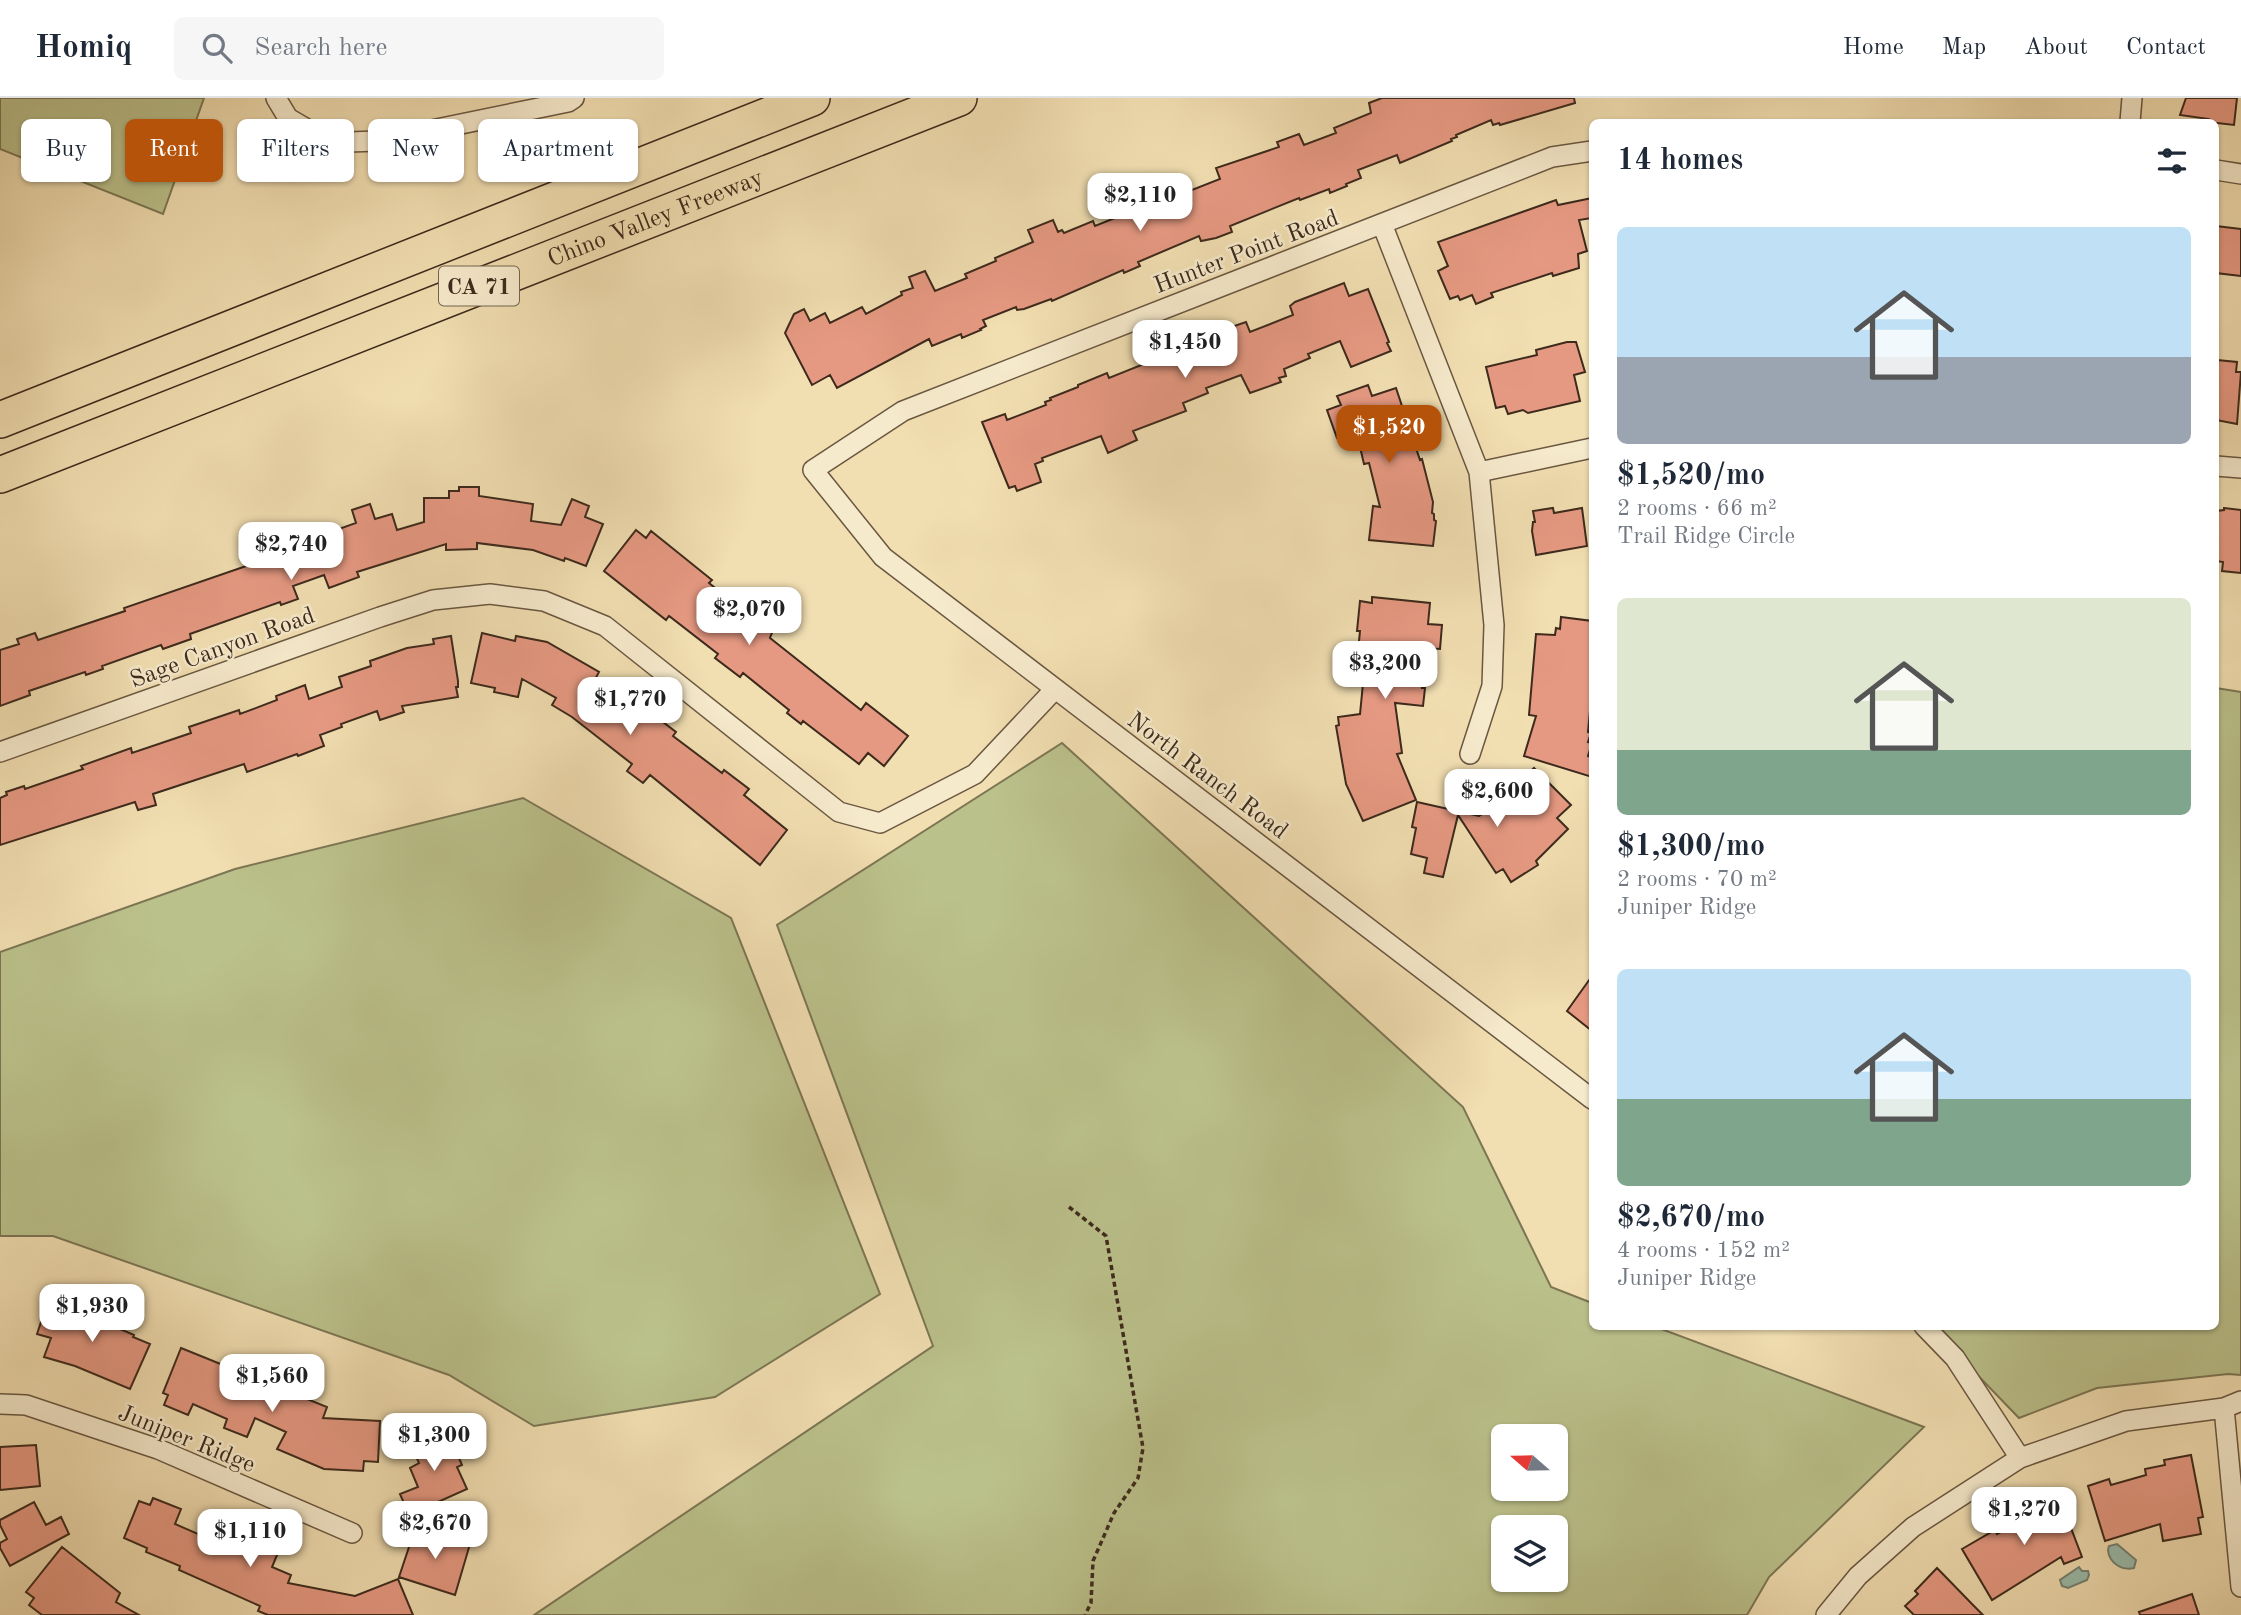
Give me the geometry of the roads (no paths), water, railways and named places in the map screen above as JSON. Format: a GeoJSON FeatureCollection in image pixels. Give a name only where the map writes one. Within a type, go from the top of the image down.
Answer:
{"type":"FeatureCollection","features":[{"type":"Feature","properties":{"kind":"highway","name":"CA 71"},"geometry":{"type":"LineString","coordinates":[[0,420],[812,98]]}},
{"type":"Feature","properties":{"kind":"highway","name":"Chino Valley Freeway"},"geometry":{"type":"LineString","coordinates":[[0,475],[959,98]]}},
{"type":"Feature","properties":{"kind":"street"},"geometry":{"type":"LineString","coordinates":[[276,98],[288,118],[317,135],[348,142],[378,141],[568,102],[574,98]]}},
{"type":"Feature","properties":{"kind":"street"},"geometry":{"type":"LineString","coordinates":[[2130,119],[2132,98]]}},
{"type":"Feature","properties":{"kind":"street","name":"Hunter Point Road"},"geometry":{"type":"LineString","coordinates":[[813,470],[903,411],[1552,158],[1589,152]]}},
{"type":"Feature","properties":{"kind":"street"},"geometry":{"type":"LineString","coordinates":[[2219,170],[2241,174]]}},
{"type":"Feature","properties":{"kind":"street"},"geometry":{"type":"LineString","coordinates":[[1382,224],[1479,472],[1494,625],[1492,686],[1470,754]]}},
{"type":"Feature","properties":{"kind":"street"},"geometry":{"type":"LineString","coordinates":[[1479,472],[1589,449]]}},
{"type":"Feature","properties":{"kind":"street"},"geometry":{"type":"LineString","coordinates":[[2219,466],[2241,468]]}},
{"type":"Feature","properties":{"kind":"street","name":"North Ranch Road"},"geometry":{"type":"LineString","coordinates":[[813,470],[883,557],[1589,1097]]}},
{"type":"Feature","properties":{"kind":"street","name":"Sage Canyon Road"},"geometry":{"type":"LineString","coordinates":[[0,752],[380,617],[433,600],[491,594],[544,601],[605,626],[839,812],[880,823],[975,774],[1055,689]]}},
{"type":"Feature","properties":{"kind":"street"},"geometry":{"type":"LineString","coordinates":[[1928,1330],[1955,1358],[2020,1458]]}},
{"type":"Feature","properties":{"kind":"street","name":"Juniper Ridge"},"geometry":{"type":"LineString","coordinates":[[0,1404],[26,1405],[158,1449],[352,1533]]}},
{"type":"Feature","properties":{"kind":"street"},"geometry":{"type":"LineString","coordinates":[[1826,1615],[1858,1576],[1913,1527],[2020,1458],[2126,1421],[2235,1406],[2241,1587]]}}]}
